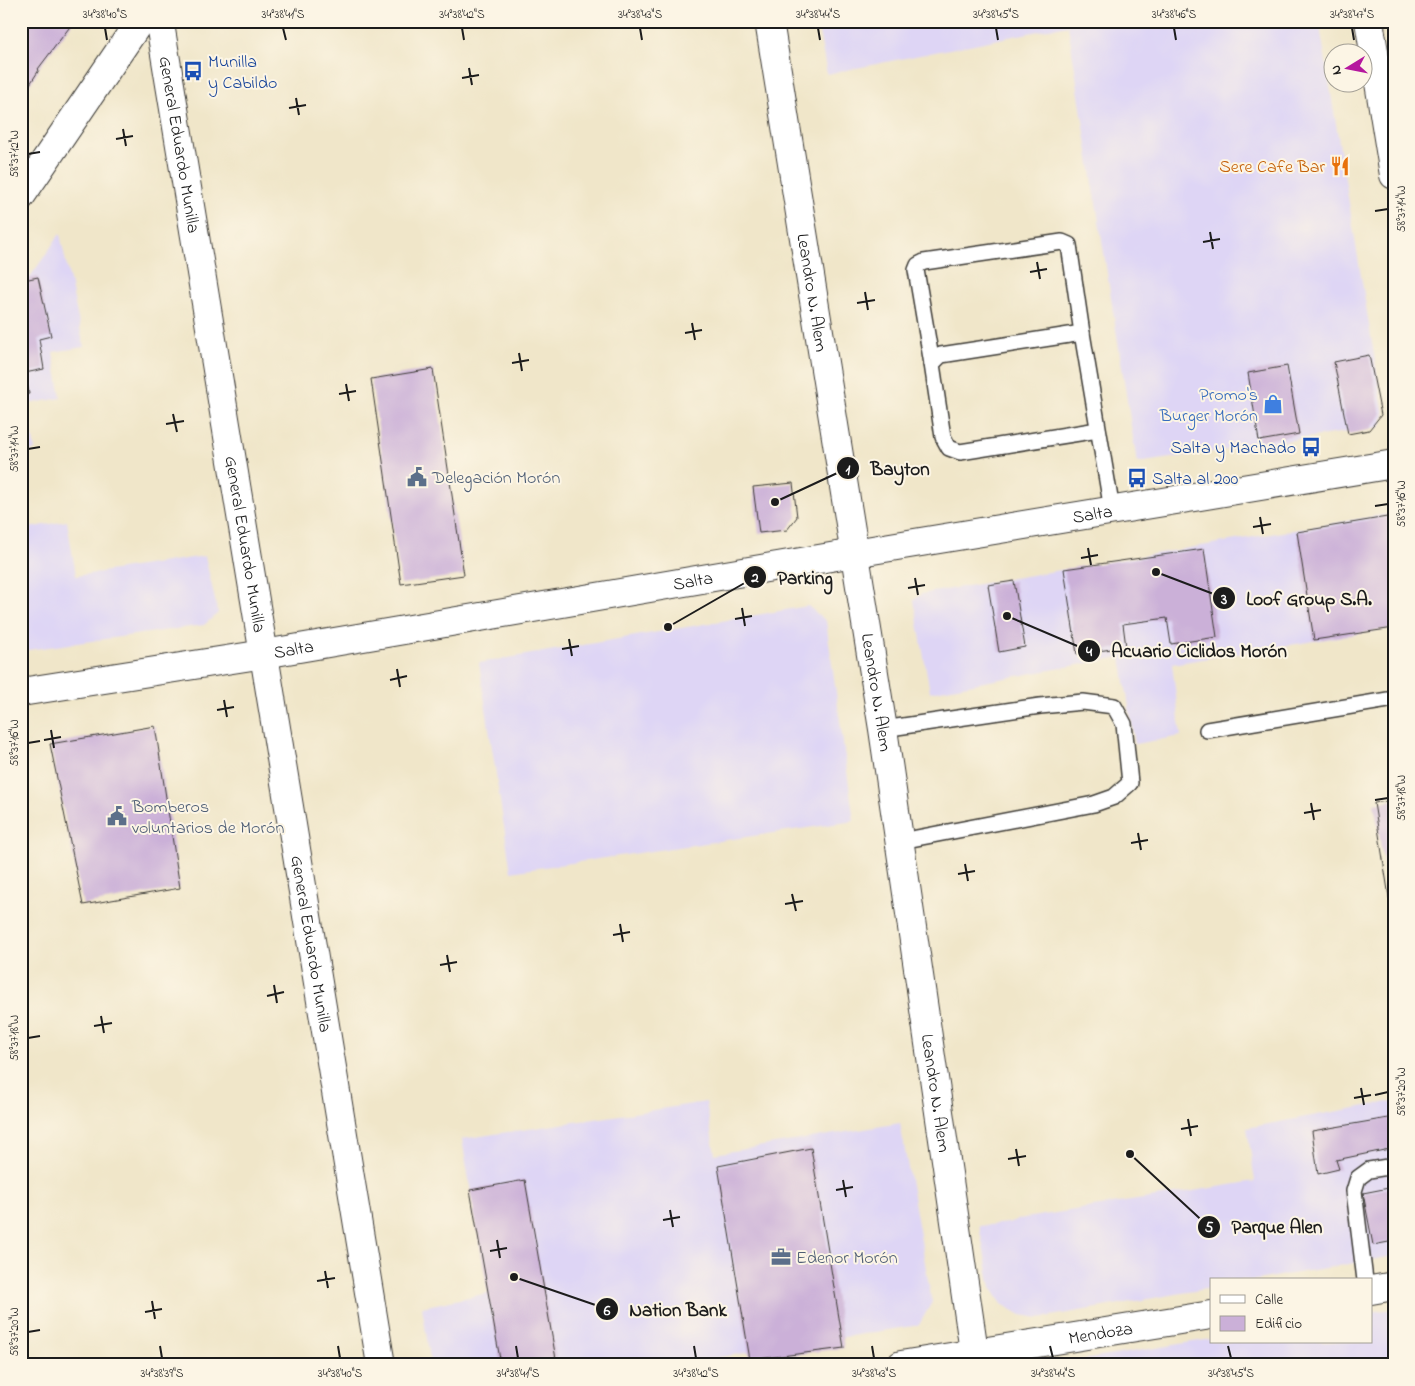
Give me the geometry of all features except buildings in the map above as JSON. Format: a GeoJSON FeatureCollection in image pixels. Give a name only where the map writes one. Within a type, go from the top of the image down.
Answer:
{"type":"FeatureCollection","features":[{"type":"Feature","properties":{"kind":"street"},"geometry":{"type":"LineString","coordinates":[[21,196],[140,21]]}},
{"type":"Feature","properties":{"kind":"street","name":"General Eduardo Munilla"},"geometry":{"type":"LineString","coordinates":[[157,21],[381,1365]]}},
{"type":"Feature","properties":{"kind":"street","name":"Leandro N. Alem"},"geometry":{"type":"LineString","coordinates":[[770,21],[883,729],[975,1359]]}},
{"type":"Feature","properties":{"kind":"street"},"geometry":{"type":"LineString","coordinates":[[1368,21],[1394,174]]}},
{"type":"Feature","properties":{"kind":"street","name":"Salta"},"geometry":{"type":"LineString","coordinates":[[21,692],[264,654],[854,553],[1394,464]]}},
{"type":"Feature","properties":{"kind":"street"},"geometry":{"type":"LineString","coordinates":[[1372,1290],[1394,1286]]}},
{"type":"Feature","properties":{"kind":"street","name":"Mendoza"},"geometry":{"type":"LineString","coordinates":[[901,1365],[975,1359],[1210,1315]]}},
{"type":"Feature","properties":{"kind":"lane"},"geometry":{"type":"LineString","coordinates":[[1098,430],[960,452],[949,448],[944,437],[916,270],[918,264],[1062,242],[1069,245],[1112,510]]}},
{"type":"Feature","properties":{"kind":"lane"},"geometry":{"type":"LineString","coordinates":[[932,364],[941,355],[1082,333]]}},
{"type":"Feature","properties":{"kind":"lane"},"geometry":{"type":"LineString","coordinates":[[1207,730],[1394,698]]}},
{"type":"Feature","properties":{"kind":"lane"},"geometry":{"type":"LineString","coordinates":[[883,729],[1040,706],[1083,702],[1114,706],[1124,724],[1130,783],[1114,797],[1094,804],[900,840]]}},
{"type":"Feature","properties":{"kind":"lane"},"geometry":{"type":"LineString","coordinates":[[1365,1278],[1354,1191],[1358,1178],[1369,1170],[1394,1166]]}},
{"type":"Feature","properties":{"kind":"shaded area"},"geometry":{"type":"Polygon","coordinates":[[[817,21],[1319,21],[1322,42],[1322,92],[1331,92],[1384,415],[1380,427],[1137,463],[1068,25],[827,74],[817,21]]]}},
{"type":"Feature","properties":{"kind":"shaded area"},"geometry":{"type":"Polygon","coordinates":[[[60,234],[84,347],[53,352],[61,398],[27,404],[35,450],[21,453],[21,290],[60,234]]]}},
{"type":"Feature","properties":{"kind":"shaded area"},"geometry":{"type":"Polygon","coordinates":[[[21,491],[28,528],[67,521],[76,576],[205,556],[218,613],[204,625],[21,651],[21,491]]]}},
{"type":"Feature","properties":{"kind":"shaded area"},"geometry":{"type":"Polygon","coordinates":[[[1388,514],[1394,516],[1394,628],[1172,664],[1181,736],[1135,744],[1121,657],[930,692],[914,600],[921,594],[1388,514]]]}},
{"type":"Feature","properties":{"kind":"shaded area"},"geometry":{"type":"Polygon","coordinates":[[[808,606],[826,621],[854,821],[511,872],[479,663],[808,606]]]}},
{"type":"Feature","properties":{"kind":"shaded area"},"geometry":{"type":"Polygon","coordinates":[[[1394,1101],[1394,1256],[1268,1278],[1210,1278],[1210,1288],[1039,1318],[1021,1315],[1002,1304],[991,1287],[979,1226],[1008,1223],[1019,1219],[1255,1181],[1247,1128],[1394,1101]]]}},
{"type":"Feature","properties":{"kind":"shaded area"},"geometry":{"type":"Polygon","coordinates":[[[706,1102],[715,1154],[900,1123],[932,1302],[919,1325],[670,1365],[431,1365],[422,1307],[488,1293],[462,1139],[706,1102]]]}},
{"type":"Feature","properties":{"kind":"shaded area"},"geometry":{"type":"Polygon","coordinates":[[[1394,1309],[1394,1365],[1052,1365],[1210,1339],[1210,1344],[1372,1344],[1372,1312],[1394,1309]]]}},
{"type":"Feature","properties":{"kind":"place","name":"Munilla y Cabildo"},"geometry":{"type":"Point","coordinates":[193,71]}},
{"type":"Feature","properties":{"kind":"place","name":"Sere Cafe Bar"},"geometry":{"type":"Point","coordinates":[1340,166]}},
{"type":"Feature","properties":{"kind":"place","name":"Promo's Burger Morón"},"geometry":{"type":"Point","coordinates":[1273,404]}},
{"type":"Feature","properties":{"kind":"place","name":"Salta y Machado"},"geometry":{"type":"Point","coordinates":[1311,447]}},
{"type":"Feature","properties":{"kind":"place","name":"Delegación Morón"},"geometry":{"type":"Point","coordinates":[417,477]}},
{"type":"Feature","properties":{"kind":"place","name":"Salta al 200"},"geometry":{"type":"Point","coordinates":[1137,478]}},
{"type":"Feature","properties":{"kind":"place","name":"Bayton"},"geometry":{"type":"Point","coordinates":[775,502]}},
{"type":"Feature","properties":{"kind":"place","name":"Loof Group S.A."},"geometry":{"type":"Point","coordinates":[1156,572]}},
{"type":"Feature","properties":{"kind":"place","name":"Acuario Ciclidos Morón"},"geometry":{"type":"Point","coordinates":[1007,616]}},
{"type":"Feature","properties":{"kind":"place","name":"Parking"},"geometry":{"type":"Point","coordinates":[668,627]}},
{"type":"Feature","properties":{"kind":"place","name":"Bomberos voluntarios de Morón"},"geometry":{"type":"Point","coordinates":[117,816]}},
{"type":"Feature","properties":{"kind":"place","name":"Parque Alen"},"geometry":{"type":"Point","coordinates":[1130,1154]}},
{"type":"Feature","properties":{"kind":"place","name":"Edenor Morón"},"geometry":{"type":"Point","coordinates":[781,1257]}},
{"type":"Feature","properties":{"kind":"place","name":"Nation Bank"},"geometry":{"type":"Point","coordinates":[514,1277]}}]}
